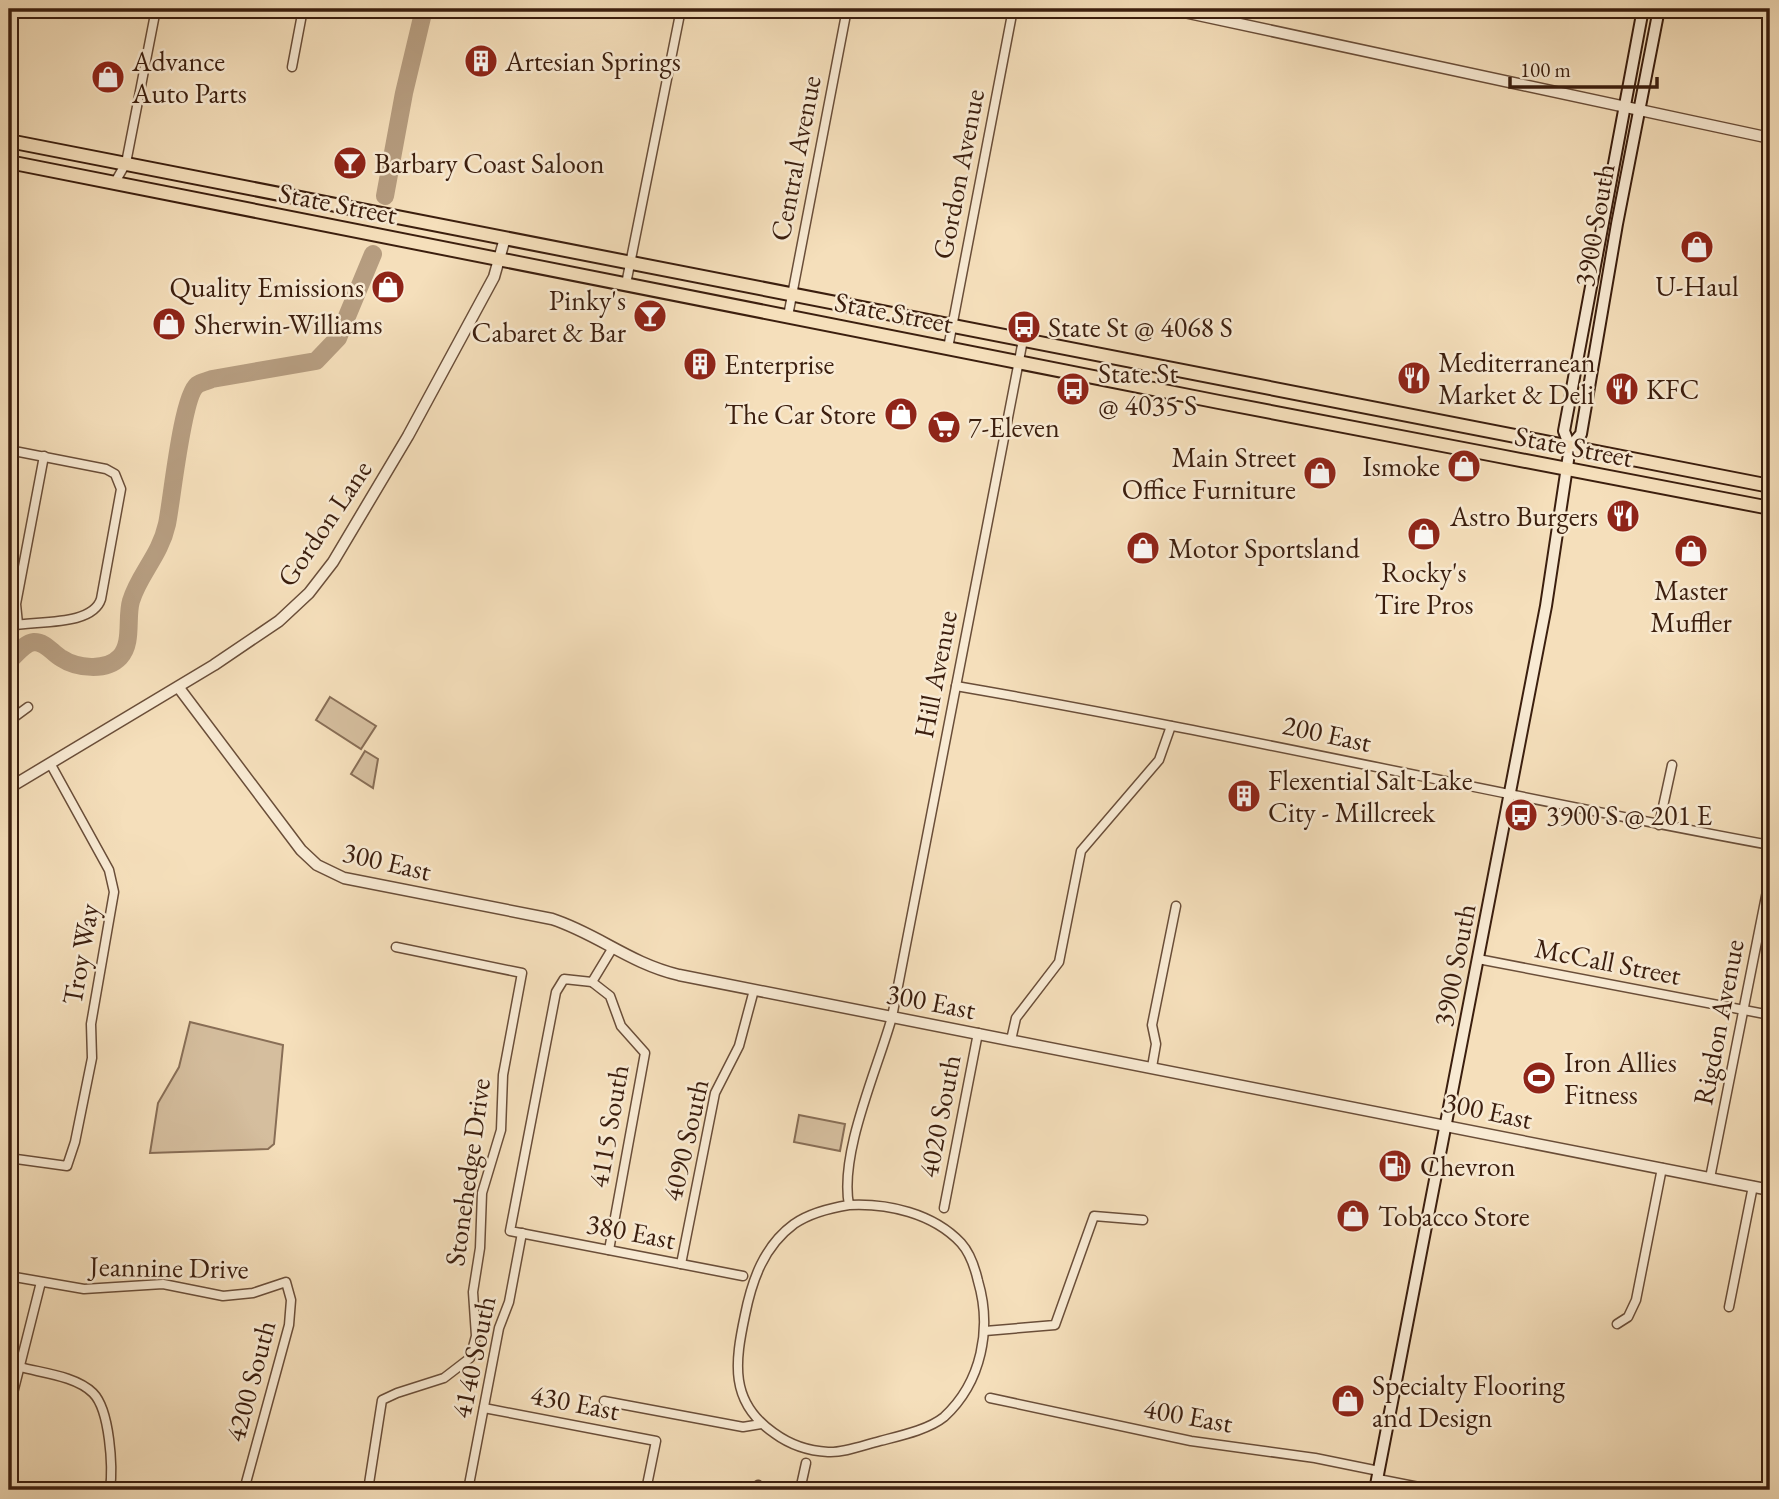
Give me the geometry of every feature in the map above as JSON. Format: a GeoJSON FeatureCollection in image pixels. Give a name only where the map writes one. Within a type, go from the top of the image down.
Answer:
{"type":"FeatureCollection","features":[{"type":"Feature","properties":{"kind":"main road","name":"3900 South"},"geometry":{"type":"LineString","coordinates":[[1570,447],[1564,431],[1643,9]]}},
{"type":"Feature","properties":{"kind":"main road","name":"3900 South"},"geometry":{"type":"LineString","coordinates":[[1378,1480],[1546,606],[1570,447],[1581,434],[1659,9]]}},
{"type":"Feature","properties":{"kind":"main road","name":"State Street"},"geometry":{"type":"LineString","coordinates":[[9,141],[1770,486]]}},
{"type":"Feature","properties":{"kind":"main road","name":"State Street"},"geometry":{"type":"LineString","coordinates":[[9,162],[1770,508]]}},
{"type":"Feature","properties":{"kind":"street"},"geometry":{"type":"LineString","coordinates":[[114,184],[126,163],[156,9]]}},
{"type":"Feature","properties":{"kind":"street"},"geometry":{"type":"LineString","coordinates":[[292,67],[303,9]]}},
{"type":"Feature","properties":{"kind":"street"},"geometry":{"type":"LineString","coordinates":[[626,284],[681,9]]}},
{"type":"Feature","properties":{"kind":"street","name":"Central Avenue"},"geometry":{"type":"LineString","coordinates":[[788,316],[847,9]]}},
{"type":"Feature","properties":{"kind":"street","name":"Gordon Avenue"},"geometry":{"type":"LineString","coordinates":[[948,348],[1013,9]]}},
{"type":"Feature","properties":{"kind":"street"},"geometry":{"type":"LineString","coordinates":[[1170,9],[1770,138]]}},
{"type":"Feature","properties":{"kind":"street","name":"Gordon Lane"},"geometry":{"type":"LineString","coordinates":[[9,788],[179,688],[279,621],[321,578],[408,436],[500,260],[505,238]]}},
{"type":"Feature","properties":{"kind":"street","name":"Hill Avenue"},"geometry":{"type":"LineString","coordinates":[[849,1205],[846,1191],[860,1118],[892,1017],[1023,340]]}},
{"type":"Feature","properties":{"kind":"street"},"geometry":{"type":"LineString","coordinates":[[9,450],[111,471],[119,481],[121,493],[98,606],[84,617],[9,626]]}},
{"type":"Feature","properties":{"kind":"street"},"geometry":{"type":"LineString","coordinates":[[18,624],[16,604],[44,456]]}},
{"type":"Feature","properties":{"kind":"street","name":"200 East"},"geometry":{"type":"LineString","coordinates":[[956,686],[1770,845]]}},
{"type":"Feature","properties":{"kind":"street","name":"300 East"},"geometry":{"type":"LineString","coordinates":[[179,688],[301,850],[330,873],[357,881],[552,919],[578,929],[654,969],[1770,1190]]}},
{"type":"Feature","properties":{"kind":"street"},"geometry":{"type":"LineString","coordinates":[[9,721],[28,707]]}},
{"type":"Feature","properties":{"kind":"street"},"geometry":{"type":"LineString","coordinates":[[1011,1040],[1016,1018],[1059,962],[1081,850],[1159,760],[1171,726]]}},
{"type":"Feature","properties":{"kind":"street","name":"Troy Way"},"geometry":{"type":"LineString","coordinates":[[9,1158],[50,1166],[67,1166],[75,1142],[92,1058],[93,1009],[114,892],[109,870],[50,764]]}},
{"type":"Feature","properties":{"kind":"street"},"geometry":{"type":"LineString","coordinates":[[1659,825],[1672,765]]}},
{"type":"Feature","properties":{"kind":"street","name":"Rigdon Avenue"},"geometry":{"type":"LineString","coordinates":[[1710,1178],[1770,876]]}},
{"type":"Feature","properties":{"kind":"street"},"geometry":{"type":"LineString","coordinates":[[1152,1067],[1156,1044],[1152,1025],[1176,906]]}},
{"type":"Feature","properties":{"kind":"street","name":"Stonehedge Drive"},"geometry":{"type":"LineString","coordinates":[[368,1490],[383,1400],[444,1378],[470,1358],[476,1336],[472,1292],[480,1248],[482,1193],[498,1144],[504,1103],[503,1075],[522,973],[396,947]]}},
{"type":"Feature","properties":{"kind":"street"},"geometry":{"type":"LineString","coordinates":[[592,982],[612,949]]}},
{"type":"Feature","properties":{"kind":"street","name":"McCall Street"},"geometry":{"type":"LineString","coordinates":[[1478,959],[1770,1015]]}},
{"type":"Feature","properties":{"kind":"street","name":"380 East"},"geometry":{"type":"LineString","coordinates":[[592,982],[564,979],[556,992],[510,1231],[743,1276]]}},
{"type":"Feature","properties":{"kind":"street","name":"4115 South"},"geometry":{"type":"LineString","coordinates":[[592,982],[610,996],[621,1026],[645,1053],[609,1250]]}},
{"type":"Feature","properties":{"kind":"street","name":"4090 South"},"geometry":{"type":"LineString","coordinates":[[681,1264],[715,1093],[739,1046],[754,990]]}},
{"type":"Feature","properties":{"kind":"street","name":"4020 South"},"geometry":{"type":"LineString","coordinates":[[944,1208],[978,1033]]}},
{"type":"Feature","properties":{"kind":"street"},"geometry":{"type":"LineString","coordinates":[[1617,1324],[1628,1317],[1636,1300],[1662,1168]]}},
{"type":"Feature","properties":{"kind":"street"},"geometry":{"type":"LineString","coordinates":[[1729,1307],[1753,1186]]}},
{"type":"Feature","properties":{"kind":"street"},"geometry":{"type":"LineString","coordinates":[[849,1205],[883,1207],[919,1216],[937,1224],[963,1244],[976,1270],[984,1298],[985,1331],[984,1346],[969,1383],[942,1418],[898,1436],[830,1452],[802,1447],[761,1424],[745,1403],[737,1367],[741,1333],[757,1271],[777,1240],[794,1224],[824,1211],[849,1205]]}},
{"type":"Feature","properties":{"kind":"street"},"geometry":{"type":"LineString","coordinates":[[985,1331],[1055,1325],[1094,1216],[1143,1220]]}},
{"type":"Feature","properties":{"kind":"street","name":"4140 South"},"geometry":{"type":"LineString","coordinates":[[468,1490],[522,1233]]}},
{"type":"Feature","properties":{"kind":"street","name":"Jeannine Drive"},"geometry":{"type":"LineString","coordinates":[[9,1276],[84,1289],[163,1284],[223,1296],[253,1293],[286,1282]]}},
{"type":"Feature","properties":{"kind":"street"},"geometry":{"type":"LineString","coordinates":[[9,1409],[41,1282]]}},
{"type":"Feature","properties":{"kind":"street","name":"4200 South"},"geometry":{"type":"LineString","coordinates":[[244,1490],[289,1325],[290,1300],[286,1282]]}},
{"type":"Feature","properties":{"kind":"street"},"geometry":{"type":"LineString","coordinates":[[20,1367],[64,1379],[93,1394],[102,1408],[106,1426],[110,1490]]}},
{"type":"Feature","properties":{"kind":"street","name":"400 East"},"geometry":{"type":"LineString","coordinates":[[990,1398],[1434,1490]]}},
{"type":"Feature","properties":{"kind":"street"},"geometry":{"type":"LineString","coordinates":[[604,1401],[743,1427],[761,1424]]}},
{"type":"Feature","properties":{"kind":"street","name":"430 East"},"geometry":{"type":"LineString","coordinates":[[484,1408],[656,1441],[646,1490]]}},
{"type":"Feature","properties":{"kind":"street"},"geometry":{"type":"LineString","coordinates":[[800,1490],[806,1463]]}},
{"type":"Feature","properties":{"kind":"shaded area"},"geometry":{"type":"Polygon","coordinates":[[[330,697],[376,726],[361,749],[316,720],[330,697]]]}},
{"type":"Feature","properties":{"kind":"shaded area"},"geometry":{"type":"Polygon","coordinates":[[[365,751],[378,759],[373,788],[351,774],[365,751]]]}},
{"type":"Feature","properties":{"kind":"shaded area"},"geometry":{"type":"Polygon","coordinates":[[[190,1022],[283,1045],[274,1144],[268,1149],[150,1153],[158,1103],[179,1067],[190,1022]]]}},
{"type":"Feature","properties":{"kind":"shaded area"},"geometry":{"type":"Polygon","coordinates":[[[799,1115],[845,1124],[840,1151],[794,1142],[799,1115]]]}},
{"type":"Feature","properties":{"kind":"waterway"},"geometry":{"type":"LineString","coordinates":[[385,196],[404,93],[424,9]]}},
{"type":"Feature","properties":{"kind":"waterway"},"geometry":{"type":"LineString","coordinates":[[9,661],[34,642],[67,661],[83,666],[99,667],[120,657],[127,645],[131,601],[164,535],[182,428],[197,385],[212,379],[316,361],[338,338],[373,254]]}},
{"type":"Feature","properties":{"kind":"place","name":"Artesian Springs"},"geometry":{"type":"Point","coordinates":[481,61]}},
{"type":"Feature","properties":{"kind":"place","name":"Advance Auto Parts"},"geometry":{"type":"Point","coordinates":[108,77]}},
{"type":"Feature","properties":{"kind":"place","name":"Barbary Coast Saloon"},"geometry":{"type":"Point","coordinates":[350,163]}},
{"type":"Feature","properties":{"kind":"place","name":"U-Haul"},"geometry":{"type":"Point","coordinates":[1697,247]}},
{"type":"Feature","properties":{"kind":"place","name":"Quality Emissions"},"geometry":{"type":"Point","coordinates":[388,287]}},
{"type":"Feature","properties":{"kind":"place","name":"Pinky's Cabaret & Bar"},"geometry":{"type":"Point","coordinates":[650,316]}},
{"type":"Feature","properties":{"kind":"place","name":"Sherwin-Williams"},"geometry":{"type":"Point","coordinates":[169,324]}},
{"type":"Feature","properties":{"kind":"place","name":"State St @ 4068 S"},"geometry":{"type":"Point","coordinates":[1024,327]}},
{"type":"Feature","properties":{"kind":"place","name":"Enterprise"},"geometry":{"type":"Point","coordinates":[700,364]}},
{"type":"Feature","properties":{"kind":"place","name":"Mediterranean Market & Deli"},"geometry":{"type":"Point","coordinates":[1414,378]}},
{"type":"Feature","properties":{"kind":"place","name":"State St @ 4035 S"},"geometry":{"type":"Point","coordinates":[1073,389]}},
{"type":"Feature","properties":{"kind":"place","name":"KFC"},"geometry":{"type":"Point","coordinates":[1622,389]}},
{"type":"Feature","properties":{"kind":"place","name":"The Car Store"},"geometry":{"type":"Point","coordinates":[901,414]}},
{"type":"Feature","properties":{"kind":"place","name":"7-Eleven"},"geometry":{"type":"Point","coordinates":[944,427]}},
{"type":"Feature","properties":{"kind":"place","name":"Ismoke"},"geometry":{"type":"Point","coordinates":[1464,466]}},
{"type":"Feature","properties":{"kind":"place","name":"Main Street Office Furniture"},"geometry":{"type":"Point","coordinates":[1320,473]}},
{"type":"Feature","properties":{"kind":"place","name":"Astro Burgers"},"geometry":{"type":"Point","coordinates":[1623,516]}},
{"type":"Feature","properties":{"kind":"place","name":"Rocky's Tire Pros"},"geometry":{"type":"Point","coordinates":[1424,534]}},
{"type":"Feature","properties":{"kind":"place","name":"Motor Sportsland"},"geometry":{"type":"Point","coordinates":[1143,548]}},
{"type":"Feature","properties":{"kind":"place","name":"Master Muffler"},"geometry":{"type":"Point","coordinates":[1691,551]}},
{"type":"Feature","properties":{"kind":"place","name":"Flexential Salt Lake City - Millcreek"},"geometry":{"type":"Point","coordinates":[1244,796]}},
{"type":"Feature","properties":{"kind":"place","name":"3900 S @ 201 E"},"geometry":{"type":"Point","coordinates":[1521,815]}},
{"type":"Feature","properties":{"kind":"place","name":"Iron Allies Fitness"},"geometry":{"type":"Point","coordinates":[1539,1078]}},
{"type":"Feature","properties":{"kind":"place","name":"Chevron"},"geometry":{"type":"Point","coordinates":[1395,1166]}},
{"type":"Feature","properties":{"kind":"place","name":"Tobacco Store"},"geometry":{"type":"Point","coordinates":[1353,1216]}},
{"type":"Feature","properties":{"kind":"place","name":"Specialty Flooring and Design"},"geometry":{"type":"Point","coordinates":[1348,1401]}}]}
